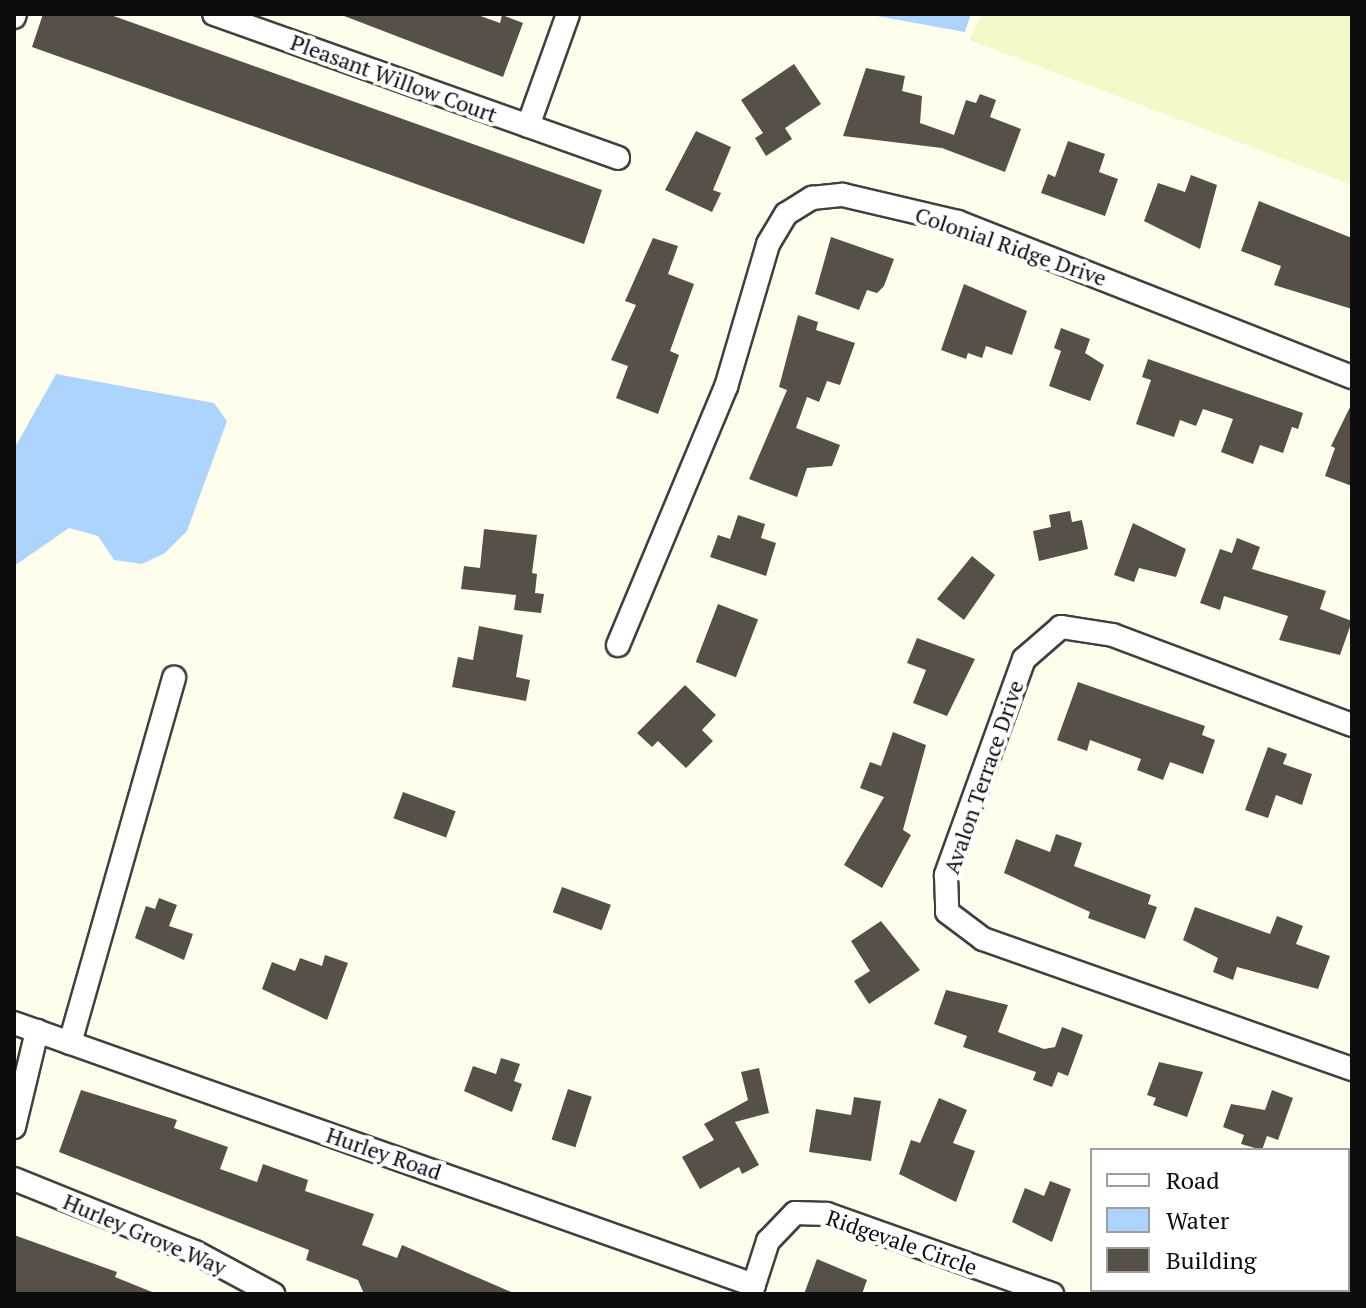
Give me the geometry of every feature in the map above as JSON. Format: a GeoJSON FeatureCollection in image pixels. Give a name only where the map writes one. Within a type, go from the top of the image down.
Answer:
{"type":"FeatureCollection","features":[{"type":"Feature","properties":{"kind":"street","name":"Pleasant Willow Court"},"geometry":{"type":"LineString","coordinates":[[214,14],[618,158]]}},
{"type":"Feature","properties":{"kind":"street"},"geometry":{"type":"LineString","coordinates":[[528,126],[568,14]]}},
{"type":"Feature","properties":{"kind":"street","name":"Colonial Ridge Drive"},"geometry":{"type":"LineString","coordinates":[[618,645],[726,387],[768,244],[786,214],[812,198],[843,195],[958,222],[1352,377]]}},
{"type":"Feature","properties":{"kind":"street","name":"Avalon Terrace Drive"},"geometry":{"type":"LineString","coordinates":[[1352,725],[1113,635],[1061,627],[1024,659],[946,875],[947,912],[983,939],[1352,1069]]}},
{"type":"Feature","properties":{"kind":"street"},"geometry":{"type":"LineString","coordinates":[[70,1043],[174,678]]}},
{"type":"Feature","properties":{"kind":"street","name":"Hurley Road"},"geometry":{"type":"LineString","coordinates":[[14,1023],[753,1290]]}},
{"type":"Feature","properties":{"kind":"street"},"geometry":{"type":"LineString","coordinates":[[14,1127],[37,1031]]}},
{"type":"Feature","properties":{"kind":"street","name":"Hurley Grove Way"},"geometry":{"type":"LineString","coordinates":[[14,1179],[195,1252],[273,1294]]}},
{"type":"Feature","properties":{"kind":"street","name":"Ridgevale Circle"},"geometry":{"type":"LineString","coordinates":[[753,1290],[768,1241],[795,1213],[827,1214],[1052,1294]]}},
{"type":"Feature","properties":{"kind":"green space"},"geometry":{"type":"Polygon","coordinates":[[[982,14],[1352,14],[1352,185],[969,40],[982,14]]]}},
{"type":"Feature","properties":{"kind":"water"},"geometry":{"type":"Polygon","coordinates":[[[866,14],[971,14],[965,32],[866,14]]]}},
{"type":"Feature","properties":{"kind":"water"},"geometry":{"type":"Polygon","coordinates":[[[56,374],[214,403],[227,421],[187,531],[165,553],[142,564],[114,560],[98,536],[69,528],[14,566],[14,449],[56,374]]]}},
{"type":"Feature","properties":{"kind":"building"},"geometry":{"type":"Polygon","coordinates":[[[43,14],[108,14],[602,190],[584,244],[32,47],[43,14]]]}},
{"type":"Feature","properties":{"kind":"building"},"geometry":{"type":"Polygon","coordinates":[[[339,14],[475,14],[500,23],[502,15],[523,23],[503,77],[339,14]]]}},
{"type":"Feature","properties":{"kind":"building"},"geometry":{"type":"Polygon","coordinates":[[[794,64],[821,104],[785,128],[792,139],[766,156],[755,138],[763,133],[741,100],[794,64]]]}},
{"type":"Feature","properties":{"kind":"building"},"geometry":{"type":"Polygon","coordinates":[[[866,68],[905,76],[902,91],[922,96],[920,123],[954,135],[966,100],[976,103],[980,94],[996,100],[990,117],[1021,129],[1005,172],[942,148],[843,136],[866,68]]]}},
{"type":"Feature","properties":{"kind":"building"},"geometry":{"type":"Polygon","coordinates":[[[696,131],[731,147],[713,190],[721,193],[712,212],[665,190],[696,131]]]}},
{"type":"Feature","properties":{"kind":"building"},"geometry":{"type":"Polygon","coordinates":[[[1068,141],[1105,154],[1099,172],[1118,179],[1105,216],[1041,193],[1048,174],[1055,177],[1068,141]]]}},
{"type":"Feature","properties":{"kind":"building"},"geometry":{"type":"Polygon","coordinates":[[[1191,175],[1217,185],[1200,249],[1144,221],[1158,183],[1185,192],[1191,175]]]}},
{"type":"Feature","properties":{"kind":"building"},"geometry":{"type":"Polygon","coordinates":[[[1259,201],[1352,238],[1352,309],[1274,285],[1281,266],[1241,251],[1259,201]]]}},
{"type":"Feature","properties":{"kind":"building"},"geometry":{"type":"Polygon","coordinates":[[[831,237],[894,259],[884,286],[877,293],[867,290],[859,310],[815,294],[831,237]]]}},
{"type":"Feature","properties":{"kind":"building"},"geometry":{"type":"Polygon","coordinates":[[[653,238],[678,246],[668,274],[694,284],[670,351],[679,355],[658,414],[616,398],[628,366],[611,360],[636,305],[625,301],[653,238]]]}},
{"type":"Feature","properties":{"kind":"building"},"geometry":{"type":"Polygon","coordinates":[[[964,284],[1027,311],[1012,355],[986,346],[982,358],[968,353],[966,359],[941,350],[964,284]]]}},
{"type":"Feature","properties":{"kind":"building"},"geometry":{"type":"Polygon","coordinates":[[[798,315],[818,322],[816,330],[855,343],[840,385],[827,381],[819,402],[807,397],[796,428],[840,445],[832,466],[807,468],[797,497],[749,479],[787,390],[779,387],[798,315]]]}},
{"type":"Feature","properties":{"kind":"building"},"geometry":{"type":"Polygon","coordinates":[[[1061,328],[1090,339],[1085,353],[1104,365],[1090,401],[1049,386],[1061,351],[1054,348],[1061,328]]]}},
{"type":"Feature","properties":{"kind":"building"},"geometry":{"type":"Polygon","coordinates":[[[1148,359],[1303,413],[1298,429],[1292,427],[1283,453],[1260,445],[1253,464],[1221,452],[1233,419],[1203,409],[1196,426],[1180,420],[1174,437],[1136,424],[1151,380],[1142,377],[1148,359]]]}},
{"type":"Feature","properties":{"kind":"building"},"geometry":{"type":"Polygon","coordinates":[[[1350,407],[1352,486],[1325,476],[1335,448],[1331,446],[1350,407]]]}},
{"type":"Feature","properties":{"kind":"building"},"geometry":{"type":"Polygon","coordinates":[[[1070,511],[1072,522],[1082,520],[1088,549],[1039,561],[1033,531],[1051,527],[1049,515],[1070,511]]]}},
{"type":"Feature","properties":{"kind":"building"},"geometry":{"type":"Polygon","coordinates":[[[738,515],[765,524],[761,538],[776,543],[766,576],[710,557],[718,535],[730,539],[738,515]]]}},
{"type":"Feature","properties":{"kind":"building"},"geometry":{"type":"Polygon","coordinates":[[[1133,523],[1186,549],[1176,577],[1139,568],[1134,582],[1114,575],[1133,523]]]}},
{"type":"Feature","properties":{"kind":"building"},"geometry":{"type":"Polygon","coordinates":[[[484,529],[537,535],[532,573],[537,574],[535,593],[544,594],[541,613],[514,610],[516,595],[461,589],[464,566],[480,568],[484,529]]]}},
{"type":"Feature","properties":{"kind":"building"},"geometry":{"type":"Polygon","coordinates":[[[1237,538],[1260,547],[1252,569],[1326,591],[1320,609],[1352,621],[1340,655],[1279,640],[1288,616],[1224,596],[1220,610],[1200,603],[1220,549],[1232,553],[1237,538]]]}},
{"type":"Feature","properties":{"kind":"building"},"geometry":{"type":"Polygon","coordinates":[[[972,556],[995,575],[964,620],[937,599],[972,556]]]}},
{"type":"Feature","properties":{"kind":"building"},"geometry":{"type":"Polygon","coordinates":[[[718,604],[758,619],[736,677],[696,662],[718,604]]]}},
{"type":"Feature","properties":{"kind":"building"},"geometry":{"type":"Polygon","coordinates":[[[479,626],[523,635],[516,677],[530,680],[526,701],[452,687],[458,657],[473,660],[479,626]]]}},
{"type":"Feature","properties":{"kind":"building"},"geometry":{"type":"Polygon","coordinates":[[[917,638],[975,659],[947,716],[913,703],[926,670],[907,663],[917,638]]]}},
{"type":"Feature","properties":{"kind":"building"},"geometry":{"type":"Polygon","coordinates":[[[1078,682],[1205,726],[1202,735],[1215,740],[1203,774],[1170,762],[1163,780],[1137,770],[1141,759],[1090,740],[1087,751],[1057,740],[1078,682]]]}},
{"type":"Feature","properties":{"kind":"building"},"geometry":{"type":"Polygon","coordinates":[[[685,685],[716,715],[702,730],[713,741],[686,768],[658,741],[652,747],[637,733],[685,685]]]}},
{"type":"Feature","properties":{"kind":"building"},"geometry":{"type":"Polygon","coordinates":[[[893,732],[926,745],[903,830],[911,835],[882,888],[844,865],[884,797],[860,788],[870,762],[881,766],[893,732]]]}},
{"type":"Feature","properties":{"kind":"building"},"geometry":{"type":"Polygon","coordinates":[[[1268,747],[1287,754],[1283,764],[1312,774],[1302,805],[1276,795],[1268,818],[1245,810],[1268,747]]]}},
{"type":"Feature","properties":{"kind":"building"},"geometry":{"type":"Polygon","coordinates":[[[403,792],[456,811],[446,837],[393,818],[403,792]]]}},
{"type":"Feature","properties":{"kind":"building"},"geometry":{"type":"Polygon","coordinates":[[[1056,834],[1082,843],[1074,866],[1151,895],[1148,904],[1157,907],[1145,939],[1088,918],[1090,912],[1004,873],[1016,839],[1050,852],[1056,834]]]}},
{"type":"Feature","properties":{"kind":"building"},"geometry":{"type":"Polygon","coordinates":[[[562,887],[611,905],[602,930],[553,912],[562,887]]]}},
{"type":"Feature","properties":{"kind":"building"},"geometry":{"type":"Polygon","coordinates":[[[159,898],[177,905],[169,926],[193,934],[184,960],[135,938],[146,906],[155,909],[159,898]]]}},
{"type":"Feature","properties":{"kind":"building"},"geometry":{"type":"Polygon","coordinates":[[[1195,907],[1270,934],[1277,916],[1303,926],[1296,944],[1330,956],[1318,989],[1237,967],[1233,980],[1213,972],[1218,958],[1183,940],[1195,907]]]}},
{"type":"Feature","properties":{"kind":"building"},"geometry":{"type":"Polygon","coordinates":[[[881,921],[920,970],[869,1004],[854,981],[870,971],[851,941],[881,921]]]}},
{"type":"Feature","properties":{"kind":"building"},"geometry":{"type":"Polygon","coordinates":[[[325,955],[348,963],[327,1020],[262,989],[272,962],[295,971],[300,958],[322,966],[325,955]]]}},
{"type":"Feature","properties":{"kind":"building"},"geometry":{"type":"Polygon","coordinates":[[[946,990],[1008,1005],[998,1032],[1044,1049],[1055,1047],[1062,1027],[1083,1035],[1068,1076],[1058,1072],[1052,1087],[1033,1080],[1036,1072],[963,1047],[967,1036],[934,1024],[946,990]]]}},
{"type":"Feature","properties":{"kind":"building"},"geometry":{"type":"Polygon","coordinates":[[[501,1058],[520,1064],[514,1081],[522,1084],[512,1112],[464,1091],[473,1066],[496,1074],[501,1058]]]}},
{"type":"Feature","properties":{"kind":"building"},"geometry":{"type":"Polygon","coordinates":[[[1159,1062],[1203,1072],[1187,1117],[1153,1105],[1156,1098],[1147,1095],[1159,1062]]]}},
{"type":"Feature","properties":{"kind":"building"},"geometry":{"type":"Polygon","coordinates":[[[759,1068],[769,1113],[735,1122],[759,1165],[742,1174],[739,1167],[700,1189],[682,1157],[714,1140],[704,1124],[748,1100],[741,1072],[759,1068]]]}},
{"type":"Feature","properties":{"kind":"building"},"geometry":{"type":"Polygon","coordinates":[[[568,1089],[592,1097],[575,1147],[552,1139],[568,1089]]]}},
{"type":"Feature","properties":{"kind":"building"},"geometry":{"type":"Polygon","coordinates":[[[81,1090],[177,1120],[174,1128],[228,1147],[220,1169],[257,1182],[263,1164],[308,1180],[305,1191],[374,1214],[362,1245],[397,1258],[402,1245],[516,1294],[364,1294],[358,1280],[306,1260],[309,1250],[59,1152],[81,1090]]]}},
{"type":"Feature","properties":{"kind":"building"},"geometry":{"type":"Polygon","coordinates":[[[1272,1090],[1293,1098],[1278,1140],[1267,1136],[1263,1148],[1241,1144],[1244,1135],[1223,1127],[1231,1104],[1265,1110],[1272,1090]]]}},
{"type":"Feature","properties":{"kind":"building"},"geometry":{"type":"Polygon","coordinates":[[[854,1097],[881,1101],[871,1161],[809,1152],[816,1109],[851,1115],[854,1097]]]}},
{"type":"Feature","properties":{"kind":"building"},"geometry":{"type":"Polygon","coordinates":[[[939,1098],[967,1110],[953,1143],[975,1151],[956,1202],[899,1174],[911,1140],[920,1143],[939,1098]]]}},
{"type":"Feature","properties":{"kind":"building"},"geometry":{"type":"Polygon","coordinates":[[[1050,1181],[1071,1189],[1052,1242],[1012,1222],[1025,1188],[1044,1196],[1050,1181]]]}},
{"type":"Feature","properties":{"kind":"building"},"geometry":{"type":"Polygon","coordinates":[[[14,1235],[117,1272],[115,1277],[157,1294],[14,1294],[14,1235]]]}},
{"type":"Feature","properties":{"kind":"building"},"geometry":{"type":"Polygon","coordinates":[[[817,1259],[867,1280],[862,1294],[804,1294],[817,1259]]]}}]}
